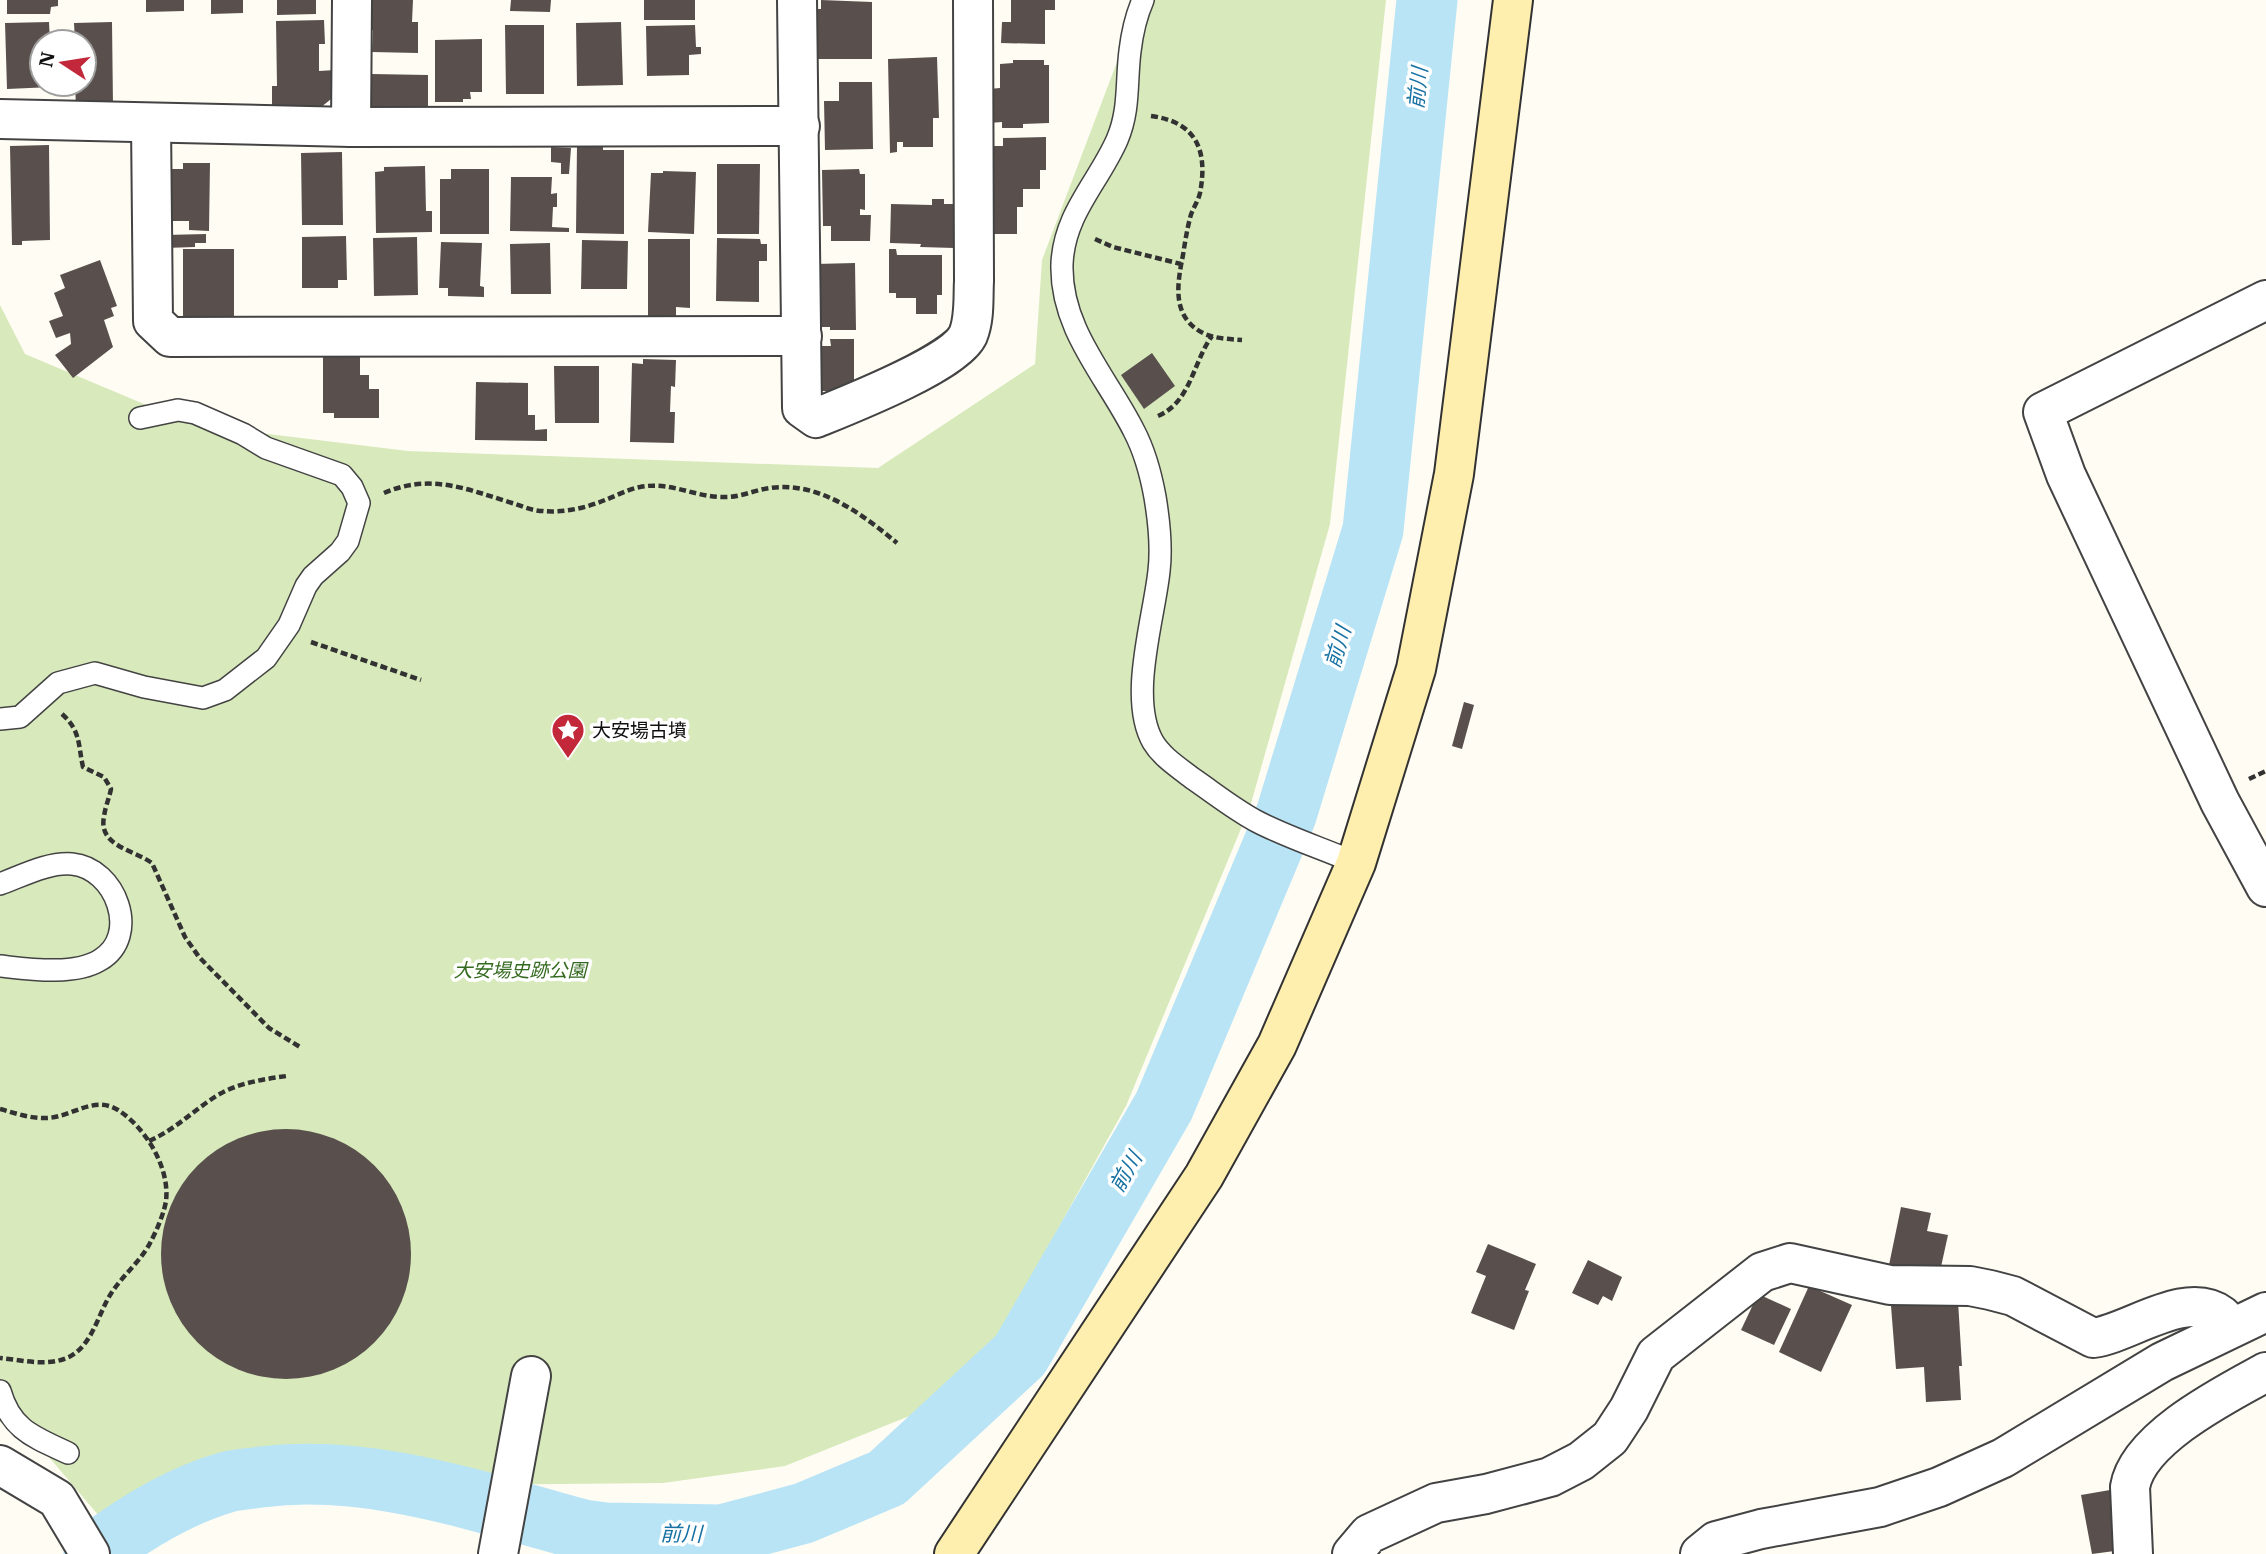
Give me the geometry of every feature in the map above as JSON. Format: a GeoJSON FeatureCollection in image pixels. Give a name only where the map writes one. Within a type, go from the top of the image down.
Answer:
{"type":"FeatureCollection","features":[{"type":"Feature","properties":{"kind":"street"},"geometry":{"type":"LineString","coordinates":[[351,127],[352,0]]}},
{"type":"Feature","properties":{"kind":"street"},"geometry":{"type":"LineString","coordinates":[[797,0],[802,408],[816,418],[879,392],[924,368],[957,350],[967,336],[972,321],[974,281],[973,0]]}},
{"type":"Feature","properties":{"kind":"street"},"geometry":{"type":"LineString","coordinates":[[954,1554],[1204,1176],[1277,1045],[1356,863],[1416,670],[1454,474],[1513,0]]}},
{"type":"Feature","properties":{"kind":"street"},"geometry":{"type":"LineString","coordinates":[[0,120],[351,127],[800,126]]}},
{"type":"Feature","properties":{"kind":"street"},"geometry":{"type":"LineString","coordinates":[[150,123],[153,321],[170,337],[802,336]]}},
{"type":"Feature","properties":{"kind":"street"},"geometry":{"type":"LineString","coordinates":[[2266,300],[2043,412],[2066,475],[2220,802],[2266,887]]}},
{"type":"Feature","properties":{"kind":"street"},"geometry":{"type":"LineString","coordinates":[[1352,1554],[1369,1534],[1436,1503],[1486,1494],[1550,1477],[1581,1461],[1610,1438],[1629,1409],[1656,1355],[1762,1272],[1790,1263],[1890,1285],[1970,1286],[2001,1293],[2013,1296],[2093,1338],[2104,1337],[2184,1308],[2206,1308],[2221,1315],[2232,1327]]}},
{"type":"Feature","properties":{"kind":"street"},"geometry":{"type":"LineString","coordinates":[[1700,1554],[1716,1541],[1760,1529],[1880,1507],[1939,1487],[2003,1458],[2162,1362],[2266,1312]]}},
{"type":"Feature","properties":{"kind":"street"},"geometry":{"type":"LineString","coordinates":[[2133,1554],[2130,1487],[2140,1463],[2173,1429],[2195,1412],[2266,1372]]}},
{"type":"Feature","properties":{"kind":"street"},"geometry":{"type":"LineString","coordinates":[[498,1554],[531,1376]]}},
{"type":"Feature","properties":{"kind":"street"},"geometry":{"type":"LineString","coordinates":[[0,1465],[57,1499],[90,1554]]}},
{"type":"Feature","properties":{"kind":"lane"},"geometry":{"type":"LineString","coordinates":[[1143,0],[1134,27],[1130,52],[1125,116],[1118,139],[1077,208],[1068,231],[1062,275],[1071,319],[1079,339],[1135,432],[1144,453],[1155,497],[1160,532],[1159,571],[1142,696],[1147,729],[1155,745],[1168,760],[1230,805],[1259,823],[1356,863]]}},
{"type":"Feature","properties":{"kind":"lane"},"geometry":{"type":"LineString","coordinates":[[0,719],[20,717],[58,683],[95,673],[144,687],[203,698],[225,690],[266,658],[284,633],[313,576],[340,552],[348,541],[359,503],[352,487],[342,475],[265,448],[211,419],[178,410],[140,418]]}},
{"type":"Feature","properties":{"kind":"lane"},"geometry":{"type":"LineString","coordinates":[[0,884],[37,870],[72,864],[90,869],[107,882],[122,915],[120,931],[111,950],[100,961],[57,970],[0,965]]}},
{"type":"Feature","properties":{"kind":"lane"},"geometry":{"type":"LineString","coordinates":[[0,1391],[5,1409],[15,1423],[33,1437],[68,1453]]}},
{"type":"Feature","properties":{"kind":"path"},"geometry":{"type":"LineString","coordinates":[[1125,116],[1153,116],[1179,124],[1200,146],[1200,191],[1190,216],[1177,287],[1181,309],[1194,327],[1212,336],[1242,340]]}},
{"type":"Feature","properties":{"kind":"path"},"geometry":{"type":"LineString","coordinates":[[1068,231],[1104,241],[1113,247],[1181,264]]}},
{"type":"Feature","properties":{"kind":"path"},"geometry":{"type":"LineString","coordinates":[[1111,393],[1121,392],[1141,412],[1149,415],[1157,416],[1169,411],[1187,388],[1212,336]]}},
{"type":"Feature","properties":{"kind":"path"},"geometry":{"type":"LineString","coordinates":[[359,503],[397,487],[434,482],[541,512],[572,510],[636,487],[652,485],[667,485],[723,497],[787,487],[808,491],[848,506],[897,543]]}},
{"type":"Feature","properties":{"kind":"path"},"geometry":{"type":"LineString","coordinates":[[284,633],[421,680]]}},
{"type":"Feature","properties":{"kind":"path"},"geometry":{"type":"LineString","coordinates":[[39,701],[69,720],[79,737],[83,767],[104,777],[111,789],[103,818],[104,830],[111,842],[141,855],[152,863],[186,937],[199,957],[269,1028],[300,1047]]}},
{"type":"Feature","properties":{"kind":"path"},"geometry":{"type":"LineString","coordinates":[[149,1141],[170,1132],[219,1094],[240,1086],[287,1076]]}},
{"type":"Feature","properties":{"kind":"path"},"geometry":{"type":"LineString","coordinates":[[0,1109],[33,1118],[49,1118],[92,1104],[116,1109],[149,1141],[160,1167],[166,1202],[151,1243],[111,1294],[89,1337],[77,1352],[54,1362],[0,1358]]}},
{"type":"Feature","properties":{"kind":"green space","name":"大安場史跡公園"},"geometry":{"type":"Polygon","coordinates":[[[1132,0],[1386,0],[1330,524],[1250,807],[1126,1106],[997,1339],[927,1409],[785,1466],[663,1483],[438,1485],[183,1511],[105,1523],[42,1449],[0,1422],[0,305],[25,354],[194,425],[408,451],[878,468],[1035,364],[1042,260],[1120,54],[1132,0]]]}},
{"type":"Feature","properties":{"kind":"building"},"geometry":{"type":"Polygon","coordinates":[[[7,0],[58,0],[58,6],[51,7],[50,14],[7,14],[7,0]]]}},
{"type":"Feature","properties":{"kind":"building"},"geometry":{"type":"Polygon","coordinates":[[[146,0],[184,0],[184,11],[146,12],[146,0]]]}},
{"type":"Feature","properties":{"kind":"building"},"geometry":{"type":"Polygon","coordinates":[[[211,0],[243,0],[243,13],[211,14],[211,0]]]}},
{"type":"Feature","properties":{"kind":"building"},"geometry":{"type":"Polygon","coordinates":[[[277,0],[316,0],[316,14],[277,15],[277,0]]]}},
{"type":"Feature","properties":{"kind":"building"},"geometry":{"type":"Polygon","coordinates":[[[362,0],[413,0],[412,22],[418,22],[418,53],[372,52],[373,30],[361,30],[362,0]]]}},
{"type":"Feature","properties":{"kind":"building"},"geometry":{"type":"Polygon","coordinates":[[[511,0],[551,0],[550,12],[510,11],[511,0]]]}},
{"type":"Feature","properties":{"kind":"building"},"geometry":{"type":"Polygon","coordinates":[[[644,0],[695,0],[695,20],[644,20],[644,0]]]}},
{"type":"Feature","properties":{"kind":"building"},"geometry":{"type":"Polygon","coordinates":[[[821,0],[872,2],[872,59],[816,59],[816,9],[821,9],[821,0]]]}},
{"type":"Feature","properties":{"kind":"building"},"geometry":{"type":"Polygon","coordinates":[[[1011,0],[1055,0],[1055,10],[1045,10],[1045,44],[1001,43],[1002,22],[1011,22],[1011,0]]]}},
{"type":"Feature","properties":{"kind":"building"},"geometry":{"type":"Polygon","coordinates":[[[324,20],[325,44],[319,44],[319,71],[335,70],[336,95],[320,108],[272,109],[272,86],[277,86],[276,21],[324,20]]]}},
{"type":"Feature","properties":{"kind":"building"},"geometry":{"type":"Polygon","coordinates":[[[49,22],[49,28],[28,28],[28,88],[7,89],[5,23],[49,22]]]}},
{"type":"Feature","properties":{"kind":"building"},"geometry":{"type":"Polygon","coordinates":[[[112,22],[113,106],[76,107],[76,98],[98,98],[98,28],[74,28],[74,23],[112,22]]]}},
{"type":"Feature","properties":{"kind":"building"},"geometry":{"type":"Polygon","coordinates":[[[621,22],[623,85],[577,86],[576,23],[621,22]]]}},
{"type":"Feature","properties":{"kind":"building"},"geometry":{"type":"Polygon","coordinates":[[[505,25],[544,25],[544,94],[506,94],[505,25]]]}},
{"type":"Feature","properties":{"kind":"building"},"geometry":{"type":"Polygon","coordinates":[[[695,25],[696,47],[701,47],[701,54],[689,55],[689,75],[647,76],[646,26],[695,25]]]}},
{"type":"Feature","properties":{"kind":"building"},"geometry":{"type":"Polygon","coordinates":[[[482,39],[482,92],[470,92],[471,99],[463,99],[463,102],[435,102],[435,40],[482,39]]]}},
{"type":"Feature","properties":{"kind":"building"},"geometry":{"type":"Polygon","coordinates":[[[937,57],[939,118],[933,118],[933,147],[903,147],[903,142],[897,142],[897,152],[890,153],[888,59],[937,57]]]}},
{"type":"Feature","properties":{"kind":"building"},"geometry":{"type":"Polygon","coordinates":[[[1013,60],[1044,60],[1044,65],[1049,65],[1049,123],[1023,124],[1023,128],[1002,128],[1002,122],[989,123],[989,89],[1000,88],[1000,64],[1013,63],[1013,60]]]}},
{"type":"Feature","properties":{"kind":"building"},"geometry":{"type":"Polygon","coordinates":[[[372,74],[428,75],[428,107],[372,107],[372,74]]]}},
{"type":"Feature","properties":{"kind":"building"},"geometry":{"type":"Polygon","coordinates":[[[839,82],[872,82],[873,149],[825,150],[824,101],[839,101],[839,82]]]}},
{"type":"Feature","properties":{"kind":"building"},"geometry":{"type":"Polygon","coordinates":[[[1046,137],[1046,170],[1040,170],[1040,189],[1023,189],[1023,207],[1017,207],[1017,234],[987,234],[986,146],[1003,146],[1003,138],[1046,137]]]}},
{"type":"Feature","properties":{"kind":"building"},"geometry":{"type":"Polygon","coordinates":[[[49,145],[50,240],[22,241],[22,245],[12,245],[10,146],[49,145]]]}},
{"type":"Feature","properties":{"kind":"building"},"geometry":{"type":"Polygon","coordinates":[[[577,145],[603,145],[603,150],[624,150],[624,234],[576,233],[577,145]]]}},
{"type":"Feature","properties":{"kind":"building"},"geometry":{"type":"Polygon","coordinates":[[[551,147],[571,148],[569,174],[561,174],[561,163],[551,162],[551,147]]]}},
{"type":"Feature","properties":{"kind":"building"},"geometry":{"type":"Polygon","coordinates":[[[342,152],[343,225],[302,225],[301,153],[342,152]]]}},
{"type":"Feature","properties":{"kind":"building"},"geometry":{"type":"Polygon","coordinates":[[[183,163],[210,163],[209,231],[189,230],[189,221],[164,221],[170,169],[183,169],[183,163]]]}},
{"type":"Feature","properties":{"kind":"building"},"geometry":{"type":"Polygon","coordinates":[[[717,164],[760,164],[759,234],[717,234],[717,164]]]}},
{"type":"Feature","properties":{"kind":"building"},"geometry":{"type":"Polygon","coordinates":[[[425,166],[426,211],[432,211],[432,232],[376,233],[375,172],[384,171],[384,167],[425,166]]]}},
{"type":"Feature","properties":{"kind":"building"},"geometry":{"type":"Polygon","coordinates":[[[451,169],[489,169],[489,234],[440,234],[440,179],[451,179],[451,169]]]}},
{"type":"Feature","properties":{"kind":"building"},"geometry":{"type":"Polygon","coordinates":[[[859,169],[860,174],[865,174],[865,210],[860,209],[860,215],[871,215],[870,241],[831,241],[831,226],[823,226],[822,170],[859,169]]]}},
{"type":"Feature","properties":{"kind":"building"},"geometry":{"type":"Polygon","coordinates":[[[696,172],[694,234],[648,232],[651,173],[696,172]]]}},
{"type":"Feature","properties":{"kind":"building"},"geometry":{"type":"Polygon","coordinates":[[[511,177],[552,177],[551,194],[557,193],[557,207],[553,207],[552,227],[569,228],[569,232],[510,231],[511,177]]]}},
{"type":"Feature","properties":{"kind":"building"},"geometry":{"type":"Polygon","coordinates":[[[932,199],[944,199],[944,204],[955,204],[954,248],[890,243],[891,204],[932,205],[932,199]]]}},
{"type":"Feature","properties":{"kind":"building"},"geometry":{"type":"Polygon","coordinates":[[[206,234],[206,243],[195,243],[195,247],[165,248],[165,235],[206,234]]]}},
{"type":"Feature","properties":{"kind":"building"},"geometry":{"type":"Polygon","coordinates":[[[346,236],[347,280],[338,280],[338,288],[302,288],[302,237],[346,236]]]}},
{"type":"Feature","properties":{"kind":"building"},"geometry":{"type":"Polygon","coordinates":[[[417,237],[418,295],[374,296],[373,238],[417,237]]]}},
{"type":"Feature","properties":{"kind":"building"},"geometry":{"type":"Polygon","coordinates":[[[717,238],[760,239],[761,244],[767,244],[767,261],[759,261],[759,302],[716,301],[717,238]]]}},
{"type":"Feature","properties":{"kind":"building"},"geometry":{"type":"Polygon","coordinates":[[[648,239],[690,239],[690,308],[676,307],[676,322],[648,321],[648,239]]]}},
{"type":"Feature","properties":{"kind":"building"},"geometry":{"type":"Polygon","coordinates":[[[582,240],[628,241],[627,289],[581,289],[582,240]]]}},
{"type":"Feature","properties":{"kind":"building"},"geometry":{"type":"Polygon","coordinates":[[[441,242],[482,243],[480,286],[484,287],[484,297],[448,296],[448,288],[439,288],[441,242]]]}},
{"type":"Feature","properties":{"kind":"building"},"geometry":{"type":"Polygon","coordinates":[[[550,243],[551,294],[511,294],[510,244],[550,243]]]}},
{"type":"Feature","properties":{"kind":"building"},"geometry":{"type":"Polygon","coordinates":[[[183,249],[234,249],[234,318],[183,318],[183,249]]]}},
{"type":"Feature","properties":{"kind":"building"},"geometry":{"type":"Polygon","coordinates":[[[889,249],[896,249],[897,255],[942,255],[942,295],[937,295],[937,314],[916,314],[916,298],[896,298],[896,293],[889,293],[889,249]]]}},
{"type":"Feature","properties":{"kind":"building"},"geometry":{"type":"Polygon","coordinates":[[[100,260],[117,306],[111,308],[114,316],[104,320],[113,347],[73,378],[55,355],[71,344],[70,333],[56,338],[49,321],[63,316],[54,293],[65,288],[60,275],[100,260]]]}},
{"type":"Feature","properties":{"kind":"building"},"geometry":{"type":"Polygon","coordinates":[[[855,263],[856,330],[816,327],[815,264],[855,263]]]}},
{"type":"Feature","properties":{"kind":"building"},"geometry":{"type":"Polygon","coordinates":[[[830,339],[854,339],[854,391],[817,391],[817,346],[831,346],[830,339]]]}},
{"type":"Feature","properties":{"kind":"building"},"geometry":{"type":"Polygon","coordinates":[[[1152,353],[1175,386],[1144,409],[1121,375],[1152,353]]]}},
{"type":"Feature","properties":{"kind":"building"},"geometry":{"type":"Polygon","coordinates":[[[323,357],[360,357],[360,375],[369,375],[369,389],[379,389],[379,418],[334,418],[334,413],[323,413],[323,357]]]}},
{"type":"Feature","properties":{"kind":"building"},"geometry":{"type":"Polygon","coordinates":[[[643,359],[676,360],[675,387],[671,386],[670,412],[675,412],[674,443],[630,442],[632,363],[643,364],[643,359]]]}},
{"type":"Feature","properties":{"kind":"building"},"geometry":{"type":"Polygon","coordinates":[[[554,366],[599,366],[599,423],[555,423],[554,366]]]}},
{"type":"Feature","properties":{"kind":"building"},"geometry":{"type":"Polygon","coordinates":[[[476,382],[528,383],[528,415],[535,415],[535,430],[547,429],[547,441],[475,440],[476,382]]]}},
{"type":"Feature","properties":{"kind":"building"},"geometry":{"type":"Polygon","coordinates":[[[1464,702],[1474,705],[1462,749],[1452,746],[1464,702]]]}},
{"type":"Feature","properties":{"kind":"building"},"geometry":{"type":"Polygon","coordinates":[[[286,1129],[334,1139],[355,1150],[374,1166],[390,1185],[401,1206],[411,1254],[401,1302],[390,1323],[374,1342],[355,1358],[334,1369],[286,1379],[238,1369],[217,1358],[198,1342],[182,1323],[171,1302],[161,1254],[171,1206],[182,1185],[198,1166],[217,1150],[238,1139],[286,1129]]]}},
{"type":"Feature","properties":{"kind":"building"},"geometry":{"type":"Polygon","coordinates":[[[1901,1207],[1931,1213],[1927,1231],[1948,1235],[1939,1276],[1889,1265],[1901,1207]]]}},
{"type":"Feature","properties":{"kind":"building"},"geometry":{"type":"Polygon","coordinates":[[[1488,1244],[1536,1264],[1525,1290],[1529,1291],[1514,1330],[1471,1313],[1486,1276],[1476,1272],[1488,1244]]]}},
{"type":"Feature","properties":{"kind":"building"},"geometry":{"type":"Polygon","coordinates":[[[1588,1260],[1622,1277],[1612,1301],[1603,1296],[1598,1305],[1572,1293],[1588,1260]]]}},
{"type":"Feature","properties":{"kind":"building"},"geometry":{"type":"Polygon","coordinates":[[[1809,1286],[1852,1305],[1821,1372],[1779,1352],[1809,1286]]]}},
{"type":"Feature","properties":{"kind":"building"},"geometry":{"type":"Polygon","coordinates":[[[1758,1294],[1791,1309],[1774,1345],[1741,1330],[1758,1294]]]}},
{"type":"Feature","properties":{"kind":"building"},"geometry":{"type":"Polygon","coordinates":[[[1958,1301],[1961,1400],[1926,1402],[1924,1367],[1896,1369],[1891,1306],[1958,1301]]]}},
{"type":"Feature","properties":{"kind":"building"},"geometry":{"type":"Polygon","coordinates":[[[2110,1490],[2122,1550],[2092,1554],[2081,1495],[2110,1490]]]}},
{"type":"Feature","properties":{"kind":"waterway","name":"前川"},"geometry":{"type":"LineString","coordinates":[[94,1554],[156,1513],[206,1489],[237,1480],[302,1474],[343,1475],[424,1488],[583,1530],[605,1533],[722,1535],[804,1513],[887,1478],[1020,1355],[1164,1106],[1286,815],[1373,530],[1427,0]]}},
{"type":"Feature","properties":{"kind":"place","name":"大安場古墳"},"geometry":{"type":"Point","coordinates":[568,760]}}]}
